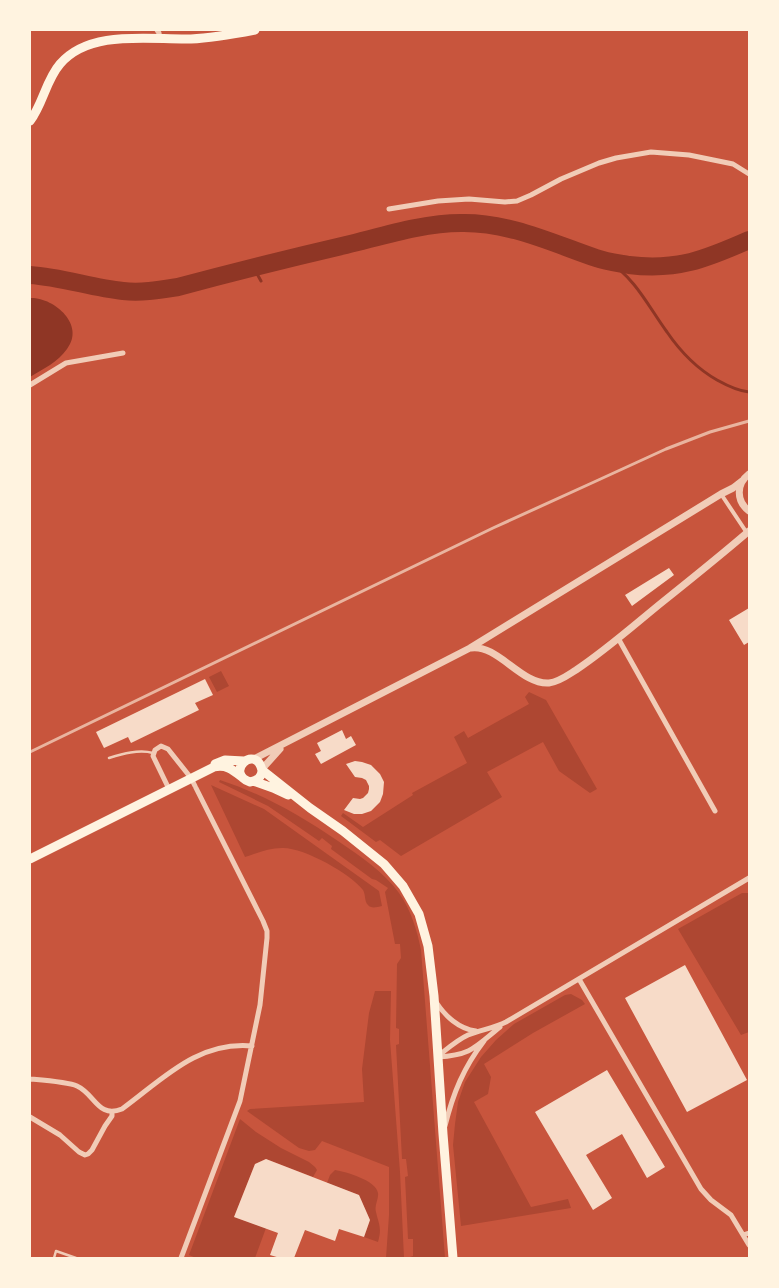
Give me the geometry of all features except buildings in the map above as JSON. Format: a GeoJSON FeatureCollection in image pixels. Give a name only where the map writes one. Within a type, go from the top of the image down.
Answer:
{"type":"FeatureCollection","features":[{"type":"Feature","properties":{"kind":"main road"},"geometry":{"type":"LineString","coordinates":[[30,122],[41,104],[56,68],[72,53],[89,45],[122,38],[201,38],[225,36],[255,30]]}},
{"type":"Feature","properties":{"kind":"main road"},"geometry":{"type":"LineString","coordinates":[[30,859],[169,789],[194,784],[207,770],[221,761],[254,759],[260,763],[262,769],[261,776],[253,781]]}},
{"type":"Feature","properties":{"kind":"main road"},"geometry":{"type":"LineString","coordinates":[[242,777],[240,767],[244,761]]}},
{"type":"Feature","properties":{"kind":"main road"},"geometry":{"type":"LineString","coordinates":[[207,770],[217,766],[224,766],[247,781],[253,781],[273,788],[310,808]]}},
{"type":"Feature","properties":{"kind":"main road"},"geometry":{"type":"LineString","coordinates":[[262,769],[384,864],[397,877],[409,894],[419,914],[426,935],[434,999],[453,1258]]}},
{"type":"Feature","properties":{"kind":"street"},"geometry":{"type":"LineString","coordinates":[[156,30],[159,33],[160,39]]}},
{"type":"Feature","properties":{"kind":"street"},"geometry":{"type":"LineString","coordinates":[[388,209],[438,201],[469,199],[517,201],[599,163],[651,152],[701,157],[736,165],[749,174]]}},
{"type":"Feature","properties":{"kind":"street"},"geometry":{"type":"LineString","coordinates":[[30,386],[66,363],[122,353]]}},
{"type":"Feature","properties":{"kind":"street"},"geometry":{"type":"LineString","coordinates":[[254,759],[470,648],[733,488],[749,474]]}},
{"type":"Feature","properties":{"kind":"street"},"geometry":{"type":"LineString","coordinates":[[742,481],[739,488],[739,498],[749,510]]}},
{"type":"Feature","properties":{"kind":"street"},"geometry":{"type":"LineString","coordinates":[[470,648],[482,648],[513,668],[543,683],[564,678],[618,638],[748,532],[721,494]]}},
{"type":"Feature","properties":{"kind":"street"},"geometry":{"type":"LineString","coordinates":[[498,631],[490,644],[498,657]]}},
{"type":"Feature","properties":{"kind":"street"},"geometry":{"type":"LineString","coordinates":[[618,638],[715,811]]}},
{"type":"Feature","properties":{"kind":"street"},"geometry":{"type":"LineString","coordinates":[[262,769],[286,744]]}},
{"type":"Feature","properties":{"kind":"street"},"geometry":{"type":"LineString","coordinates":[[169,789],[154,759],[153,753],[160,747],[167,748],[194,784],[263,921],[268,938],[260,1005],[238,1108],[181,1258]]}},
{"type":"Feature","properties":{"kind":"street"},"geometry":{"type":"LineString","coordinates":[[438,1057],[459,1040],[470,1034],[506,1022],[749,878]]}},
{"type":"Feature","properties":{"kind":"street"},"geometry":{"type":"LineString","coordinates":[[579,979],[701,1189],[711,1200],[730,1214],[749,1245]]}},
{"type":"Feature","properties":{"kind":"street"},"geometry":{"type":"LineString","coordinates":[[434,999],[443,1012],[458,1025],[470,1030],[482,1031]]}},
{"type":"Feature","properties":{"kind":"street"},"geometry":{"type":"LineString","coordinates":[[438,1057],[462,1054],[475,1048],[506,1022]]}},
{"type":"Feature","properties":{"kind":"street"},"geometry":{"type":"LineString","coordinates":[[443,1134],[460,1080],[468,1063],[484,1041]]}},
{"type":"Feature","properties":{"kind":"street"},"geometry":{"type":"LineString","coordinates":[[30,1079],[76,1085],[86,1092],[103,1110],[119,1111],[179,1066],[204,1053],[227,1046],[252,1046]]}},
{"type":"Feature","properties":{"kind":"street"},"geometry":{"type":"LineString","coordinates":[[30,1117],[60,1135],[80,1153],[85,1155],[92,1150],[104,1126],[112,1116],[112,1112]]}},
{"type":"Feature","properties":{"kind":"street"},"geometry":{"type":"LineString","coordinates":[[743,1235],[749,1233]]}},
{"type":"Feature","properties":{"kind":"lane"},"geometry":{"type":"LineString","coordinates":[[109,758],[144,751],[153,753]]}},
{"type":"Feature","properties":{"kind":"lane"},"geometry":{"type":"LineString","coordinates":[[54,1258],[56,1251],[76,1258]]}},
{"type":"Feature","properties":{"kind":"shaded area"},"geometry":{"type":"Polygon","coordinates":[[[30,298],[49,302],[57,307],[65,314],[73,331],[72,340],[63,354],[50,365],[30,377],[30,298]]]}},
{"type":"Feature","properties":{"kind":"shaded area"},"geometry":{"type":"Polygon","coordinates":[[[221,671],[229,686],[217,692],[209,677],[221,671]]]}},
{"type":"Feature","properties":{"kind":"shaded area"},"geometry":{"type":"Polygon","coordinates":[[[529,692],[546,700],[597,789],[590,793],[559,771],[543,742],[487,772],[502,797],[401,856],[380,840],[376,842],[341,816],[343,813],[363,827],[413,795],[412,793],[467,763],[454,737],[464,731],[468,738],[529,704],[525,697],[529,692]]]}},
{"type":"Feature","properties":{"kind":"shaded area"},"geometry":{"type":"Polygon","coordinates":[[[220,780],[281,806],[355,852],[393,885],[407,906],[421,950],[445,1258],[410,1258],[413,1256],[413,1239],[408,1239],[405,1177],[408,1176],[406,1159],[402,1159],[396,1045],[399,1044],[399,1029],[396,1028],[397,964],[401,958],[400,944],[395,944],[385,892],[388,888],[372,879],[331,849],[332,846],[322,838],[319,841],[268,806],[219,782],[220,780]]]}},
{"type":"Feature","properties":{"kind":"shaded area"},"geometry":{"type":"Polygon","coordinates":[[[211,785],[264,809],[379,891],[382,906],[369,906],[363,890],[357,884],[338,869],[302,852],[277,848],[245,857],[211,785]]]}},
{"type":"Feature","properties":{"kind":"shaded area"},"geometry":{"type":"Polygon","coordinates":[[[742,893],[749,893],[749,1032],[741,1035],[678,929],[742,893]]]}},
{"type":"Feature","properties":{"kind":"shaded area"},"geometry":{"type":"Polygon","coordinates":[[[375,991],[391,991],[390,1040],[400,1172],[404,1258],[386,1258],[389,1215],[389,1167],[322,1141],[315,1150],[309,1151],[299,1148],[247,1111],[250,1109],[364,1102],[362,1069],[369,1013],[375,991]]]}},
{"type":"Feature","properties":{"kind":"shaded area"},"geometry":{"type":"Polygon","coordinates":[[[571,994],[582,1000],[585,1004],[533,1033],[484,1064],[491,1077],[488,1094],[474,1102],[531,1207],[568,1199],[571,1208],[461,1226],[453,1145],[458,1102],[465,1082],[481,1057],[514,1024],[565,995],[571,994]]]}},
{"type":"Feature","properties":{"kind":"shaded area"},"geometry":{"type":"Polygon","coordinates":[[[240,1119],[281,1148],[309,1162],[317,1170],[313,1177],[266,1159],[255,1164],[234,1217],[266,1228],[255,1258],[196,1258],[189,1255],[240,1119]]]}},
{"type":"Feature","properties":{"kind":"shaded area"},"geometry":{"type":"Polygon","coordinates":[[[335,1170],[360,1177],[376,1188],[378,1195],[376,1209],[380,1230],[378,1242],[364,1237],[370,1220],[359,1195],[327,1183],[330,1175],[335,1170]]]}},
{"type":"Feature","properties":{"kind":"waterway"},"geometry":{"type":"LineString","coordinates":[[30,275],[123,291],[157,290],[178,287],[403,231],[432,225],[461,223],[496,226],[513,230],[604,260],[629,265],[677,265],[705,258],[749,240]]}},
{"type":"Feature","properties":{"kind":"waterway"},"geometry":{"type":"LineString","coordinates":[[608,261],[618,268],[634,285],[672,339],[689,359],[717,380],[728,386],[749,392]]}},
{"type":"Feature","properties":{"kind":"waterway"},"geometry":{"type":"LineString","coordinates":[[249,268],[256,272],[261,281]]}},
{"type":"Feature","properties":{"kind":"railway"},"geometry":{"type":"LineString","coordinates":[[30,752],[493,528],[666,449],[710,432],[749,421]]}}]}
